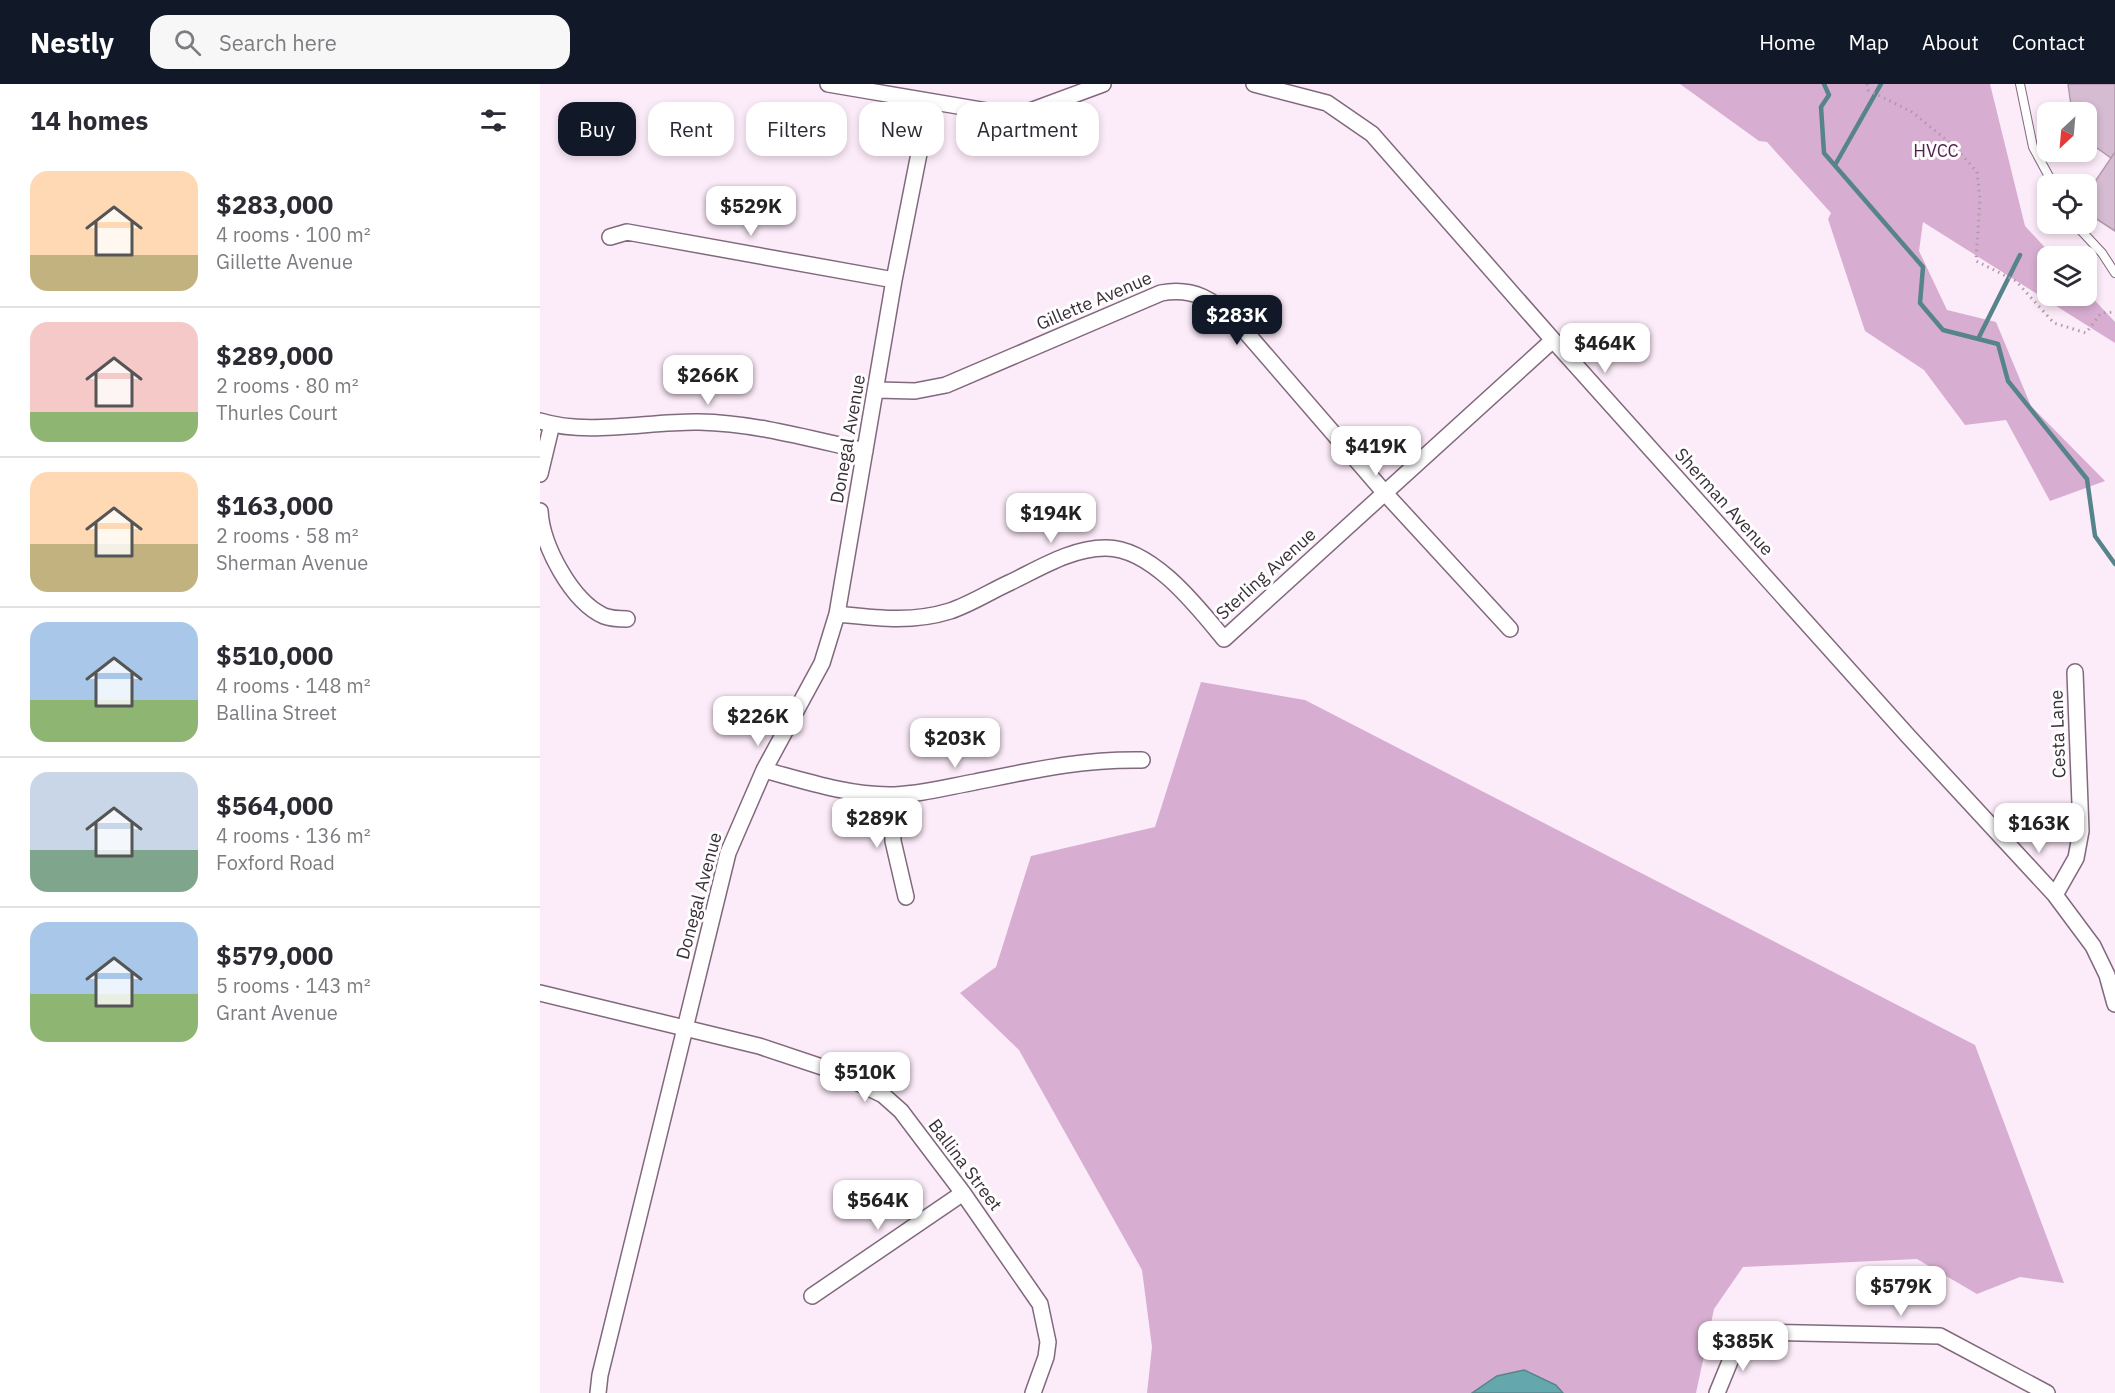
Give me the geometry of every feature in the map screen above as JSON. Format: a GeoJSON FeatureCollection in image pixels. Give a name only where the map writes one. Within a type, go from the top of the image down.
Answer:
{"type":"FeatureCollection","features":[{"type":"Feature","properties":{"kind":"street"},"geometry":{"type":"LineString","coordinates":[[828,84],[923,102]]}},
{"type":"Feature","properties":{"kind":"street"},"geometry":{"type":"LineString","coordinates":[[944,105],[1005,114],[1030,111],[1102,84]]}},
{"type":"Feature","properties":{"kind":"street","name":"Sherman Avenue"},"geometry":{"type":"LineString","coordinates":[[1254,84],[1328,103],[1372,134],[1909,738],[2055,895],[2093,946],[2107,975],[2115,1004]]}},
{"type":"Feature","properties":{"kind":"street","name":"Donegal Avenue"},"geometry":{"type":"LineString","coordinates":[[598,1393],[600,1375],[728,853],[764,770],[822,663],[837,614],[894,280],[918,156]]}},
{"type":"Feature","properties":{"kind":"street"},"geometry":{"type":"LineString","coordinates":[[610,237],[627,232],[894,280]]}},
{"type":"Feature","properties":{"kind":"street","name":"Gillette Avenue"},"geometry":{"type":"LineString","coordinates":[[877,390],[915,391],[946,385],[1161,293],[1179,290],[1192,292],[1220,306],[1238,323],[1384,492],[1510,629]]}},
{"type":"Feature","properties":{"kind":"street","name":"Sterling Avenue"},"geometry":{"type":"LineString","coordinates":[[837,614],[894,620],[918,619],[940,614],[1055,560],[1088,550],[1106,548],[1133,553],[1165,574],[1224,639],[1553,340]]}},
{"type":"Feature","properties":{"kind":"street"},"geometry":{"type":"LineString","coordinates":[[540,474],[546,423],[615,426],[725,423],[865,451]]}},
{"type":"Feature","properties":{"kind":"street"},"geometry":{"type":"LineString","coordinates":[[540,511],[546,544],[557,564],[587,604],[612,618],[627,619]]}},
{"type":"Feature","properties":{"kind":"street","name":"Cesta Lane"},"geometry":{"type":"LineString","coordinates":[[2055,895],[2076,858],[2081,831],[2075,672]]}},
{"type":"Feature","properties":{"kind":"street"},"geometry":{"type":"LineString","coordinates":[[764,770],[824,786],[870,794],[892,795],[936,789],[1073,762],[1142,760]]}},
{"type":"Feature","properties":{"kind":"street"},"geometry":{"type":"LineString","coordinates":[[892,795],[893,841],[906,897]]}},
{"type":"Feature","properties":{"kind":"street","name":"Ballina Street"},"geometry":{"type":"LineString","coordinates":[[540,993],[685,1030],[759,1046],[859,1081],[883,1095],[900,1111],[963,1193],[1040,1304],[1048,1342],[1046,1357],[1034,1393]]}},
{"type":"Feature","properties":{"kind":"street"},"geometry":{"type":"LineString","coordinates":[[812,1296],[963,1193]]}},
{"type":"Feature","properties":{"kind":"street"},"geometry":{"type":"LineString","coordinates":[[1717,1393],[1740,1337],[1752,1332],[1940,1336],[2047,1393]]}},
{"type":"Feature","properties":{"kind":"lane"},"geometry":{"type":"LineString","coordinates":[[2020,84],[2033,147],[2048,174]]}},
{"type":"Feature","properties":{"kind":"lane"},"geometry":{"type":"LineString","coordinates":[[2084,234],[2102,253],[2115,273]]}},
{"type":"Feature","properties":{"kind":"path"},"geometry":{"type":"LineString","coordinates":[[1867,84],[1868,90],[1912,112],[1954,146],[1977,172],[1980,199],[1976,261],[2016,281],[2054,322],[2086,333],[2102,313],[2115,312]]}},
{"type":"Feature","properties":{"kind":"green space","name":"HVCC"},"geometry":{"type":"Polygon","coordinates":[[[1680,84],[1990,84],[2025,226],[2044,246],[2037,246],[2037,294],[1923,222],[1919,251],[1947,310],[1996,322],[2031,406],[2105,481],[2050,501],[2006,420],[1965,425],[1924,370],[1865,331],[1828,219],[1831,213],[1767,142],[1759,141],[1680,84]]]}},
{"type":"Feature","properties":{"kind":"green space"},"geometry":{"type":"Polygon","coordinates":[[[2097,303],[2115,322],[2115,343],[2056,306],[2097,306],[2097,303]]]}},
{"type":"Feature","properties":{"kind":"green space"},"geometry":{"type":"Polygon","coordinates":[[[1201,682],[1305,700],[1975,1045],[2064,1283],[2020,1277],[1977,1294],[1917,1259],[1743,1267],[1714,1309],[1696,1393],[1147,1393],[1152,1347],[1142,1270],[1019,1050],[960,993],[996,967],[1031,856],[1155,827],[1201,682]]]}},
{"type":"Feature","properties":{"kind":"water"},"geometry":{"type":"Polygon","coordinates":[[[1524,1370],[1556,1385],[1563,1393],[1472,1393],[1497,1376],[1524,1370]]]}},
{"type":"Feature","properties":{"kind":"building"},"geometry":{"type":"Polygon","coordinates":[[[2068,84],[2115,84],[2115,152],[2111,158],[2097,148],[2097,102],[2071,102],[2068,84]]]}},
{"type":"Feature","properties":{"kind":"building"},"geometry":{"type":"Polygon","coordinates":[[[2115,152],[2115,231],[2097,219],[2097,179],[2115,152]]]}},
{"type":"Feature","properties":{"kind":"waterway"},"geometry":{"type":"LineString","coordinates":[[1824,84],[1829,95],[1821,107],[1824,153],[1923,267],[1920,303],[1943,330],[1998,344],[2008,381],[2087,479],[2095,536],[2115,564]]}},
{"type":"Feature","properties":{"kind":"waterway"},"geometry":{"type":"LineString","coordinates":[[1835,165],[1881,84]]}},
{"type":"Feature","properties":{"kind":"waterway"},"geometry":{"type":"LineString","coordinates":[[1978,339],[2020,255]]}}]}
